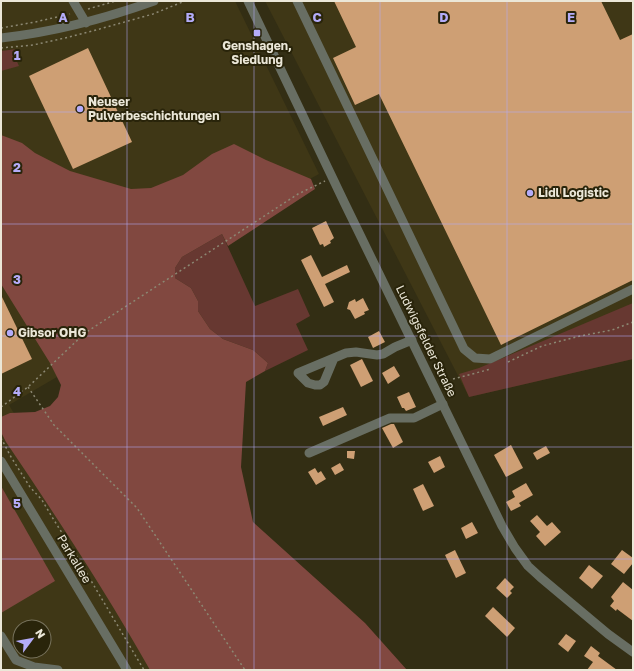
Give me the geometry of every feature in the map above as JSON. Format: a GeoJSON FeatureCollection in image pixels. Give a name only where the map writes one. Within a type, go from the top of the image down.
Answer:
{"type":"FeatureCollection","features":[{"type":"Feature","properties":{"kind":"street"},"geometry":{"type":"LineString","coordinates":[[73,1],[86,23]]}},
{"type":"Feature","properties":{"kind":"street"},"geometry":{"type":"LineString","coordinates":[[1,38],[61,29],[86,23],[154,1]]}},
{"type":"Feature","properties":{"kind":"street","name":"Ludwigsfelder Straße"},"geometry":{"type":"LineString","coordinates":[[248,1],[502,526],[515,548],[528,566],[540,577],[602,629],[633,652]]}},
{"type":"Feature","properties":{"kind":"street"},"geometry":{"type":"LineString","coordinates":[[297,1],[464,349],[475,358],[490,359],[633,289]]}},
{"type":"Feature","properties":{"kind":"street"},"geometry":{"type":"LineString","coordinates":[[334,358],[346,353],[356,352],[377,355],[383,354],[412,340]]}},
{"type":"Feature","properties":{"kind":"street"},"geometry":{"type":"LineString","coordinates":[[309,453],[390,418],[414,418],[443,404]]}},
{"type":"Feature","properties":{"kind":"street","name":"Parkallee"},"geometry":{"type":"LineString","coordinates":[[1,461],[127,670]]}},
{"type":"Feature","properties":{"kind":"street"},"geometry":{"type":"LineString","coordinates":[[1,636],[16,660],[34,667],[58,670]]}},
{"type":"Feature","properties":{"kind":"path"},"geometry":{"type":"LineString","coordinates":[[1,28],[80,12],[116,1]]}},
{"type":"Feature","properties":{"kind":"path"},"geometry":{"type":"LineString","coordinates":[[1,407],[28,387],[85,333],[298,194],[332,177]]}},
{"type":"Feature","properties":{"kind":"path"},"geometry":{"type":"LineString","coordinates":[[504,363],[542,346],[580,336],[612,330],[633,322]]}},
{"type":"Feature","properties":{"kind":"path"},"geometry":{"type":"LineString","coordinates":[[453,379],[491,369]]}},
{"type":"Feature","properties":{"kind":"path"},"geometry":{"type":"LineString","coordinates":[[28,387],[54,425],[137,508],[244,670]]}},
{"type":"Feature","properties":{"kind":"path"},"geometry":{"type":"LineString","coordinates":[[1,438],[30,487],[42,500],[144,670]]}},
{"type":"Feature","properties":{"kind":"shaded area"},"geometry":{"type":"Polygon","coordinates":[[[1,1],[235,1],[319,174],[293,188],[178,188],[127,200],[1,145],[1,1]]]}},
{"type":"Feature","properties":{"kind":"shaded area","name":"Lidl Logistic"},"geometry":{"type":"Polygon","coordinates":[[[265,1],[633,1],[633,359],[469,397],[265,1]]]}},
{"type":"Feature","properties":{"kind":"shaded area"},"geometry":{"type":"Polygon","coordinates":[[[17,49],[14,55],[19,66],[1,71],[1,51],[17,49]]]}},
{"type":"Feature","properties":{"kind":"shaded area"},"geometry":{"type":"Polygon","coordinates":[[[1,135],[22,143],[35,153],[70,171],[131,189],[151,188],[183,175],[212,154],[234,144],[266,160],[311,179],[315,189],[228,246],[222,234],[182,257],[175,268],[175,278],[191,288],[198,301],[198,311],[210,329],[223,339],[253,350],[268,363],[265,371],[246,382],[241,467],[253,522],[365,623],[407,670],[150,670],[98,583],[1,432],[1,417],[10,413],[35,412],[50,406],[58,397],[61,385],[50,363],[1,284],[1,135]]]}},
{"type":"Feature","properties":{"kind":"shaded area"},"geometry":{"type":"Polygon","coordinates":[[[1,217],[62,374],[9,405],[165,670],[1,670],[1,217]]]}},
{"type":"Feature","properties":{"kind":"shaded area"},"geometry":{"type":"Polygon","coordinates":[[[222,234],[255,306],[298,289],[310,316],[296,324],[308,350],[265,371],[268,363],[253,350],[223,339],[210,329],[198,311],[198,301],[191,288],[175,278],[175,268],[182,257],[222,234]]]}},
{"type":"Feature","properties":{"kind":"shaded area"},"geometry":{"type":"Polygon","coordinates":[[[633,303],[633,359],[469,397],[459,374],[479,368],[633,303]]]}},
{"type":"Feature","properties":{"kind":"shaded area"},"geometry":{"type":"Polygon","coordinates":[[[1,486],[55,581],[1,613],[1,486]]]}},
{"type":"Feature","properties":{"kind":"building","name":"Lidl Logistic"},"geometry":{"type":"Polygon","coordinates":[[[334,1],[601,1],[620,40],[633,34],[633,280],[501,345],[379,94],[355,105],[333,58],[356,47],[334,1]]]}},
{"type":"Feature","properties":{"kind":"building","name":"Neuser Pulverbeschichtungen"},"geometry":{"type":"Polygon","coordinates":[[[88,48],[132,142],[73,169],[29,76],[88,48]]]}},
{"type":"Feature","properties":{"kind":"building"},"geometry":{"type":"Polygon","coordinates":[[[326,221],[334,238],[330,241],[331,243],[324,247],[323,244],[320,245],[312,228],[326,221]]]}},
{"type":"Feature","properties":{"kind":"building"},"geometry":{"type":"Polygon","coordinates":[[[311,255],[322,277],[347,265],[350,272],[325,284],[334,302],[324,307],[301,260],[311,255]]]}},
{"type":"Feature","properties":{"kind":"building","name":"Gibsor OHG"},"geometry":{"type":"Polygon","coordinates":[[[1,295],[32,359],[1,374],[1,295]]]}},
{"type":"Feature","properties":{"kind":"building"},"geometry":{"type":"Polygon","coordinates":[[[363,298],[369,310],[364,312],[365,314],[355,319],[350,310],[347,309],[349,302],[355,299],[356,302],[363,298]]]}},
{"type":"Feature","properties":{"kind":"building"},"geometry":{"type":"Polygon","coordinates":[[[379,331],[385,342],[373,348],[368,337],[379,331]]]}},
{"type":"Feature","properties":{"kind":"building"},"geometry":{"type":"Polygon","coordinates":[[[362,359],[373,381],[361,387],[350,365],[362,359]]]}},
{"type":"Feature","properties":{"kind":"building"},"geometry":{"type":"Polygon","coordinates":[[[394,366],[400,376],[388,384],[382,373],[394,366]]]}},
{"type":"Feature","properties":{"kind":"building"},"geometry":{"type":"Polygon","coordinates":[[[409,392],[416,407],[406,411],[402,408],[397,397],[409,392]]]}},
{"type":"Feature","properties":{"kind":"building"},"geometry":{"type":"Polygon","coordinates":[[[343,407],[347,415],[323,426],[319,417],[343,407]]]}},
{"type":"Feature","properties":{"kind":"building"},"geometry":{"type":"Polygon","coordinates":[[[394,424],[403,442],[393,448],[382,428],[394,424]]]}},
{"type":"Feature","properties":{"kind":"building"},"geometry":{"type":"Polygon","coordinates":[[[511,445],[523,468],[506,477],[494,455],[511,445]]]}},
{"type":"Feature","properties":{"kind":"building"},"geometry":{"type":"Polygon","coordinates":[[[546,446],[550,453],[537,460],[533,453],[546,446]]]}},
{"type":"Feature","properties":{"kind":"building"},"geometry":{"type":"Polygon","coordinates":[[[347,451],[355,451],[354,459],[347,458],[347,451]]]}},
{"type":"Feature","properties":{"kind":"building"},"geometry":{"type":"Polygon","coordinates":[[[440,456],[445,467],[434,473],[428,462],[440,456]]]}},
{"type":"Feature","properties":{"kind":"building"},"geometry":{"type":"Polygon","coordinates":[[[340,463],[344,470],[335,475],[331,468],[340,463]]]}},
{"type":"Feature","properties":{"kind":"building"},"geometry":{"type":"Polygon","coordinates":[[[315,468],[318,473],[321,471],[326,479],[316,485],[308,472],[315,468]]]}},
{"type":"Feature","properties":{"kind":"building"},"geometry":{"type":"Polygon","coordinates":[[[526,483],[533,495],[519,503],[521,506],[511,511],[506,502],[515,497],[512,491],[526,483]]]}},
{"type":"Feature","properties":{"kind":"building"},"geometry":{"type":"Polygon","coordinates":[[[423,484],[434,506],[423,511],[413,489],[423,484]]]}},
{"type":"Feature","properties":{"kind":"building"},"geometry":{"type":"Polygon","coordinates":[[[537,515],[547,526],[552,522],[561,532],[545,546],[536,536],[540,532],[530,521],[537,515]]]}},
{"type":"Feature","properties":{"kind":"building"},"geometry":{"type":"Polygon","coordinates":[[[472,522],[478,533],[466,539],[461,528],[472,522]]]}},
{"type":"Feature","properties":{"kind":"building"},"geometry":{"type":"Polygon","coordinates":[[[455,550],[466,573],[456,578],[445,555],[455,550]]]}},
{"type":"Feature","properties":{"kind":"building"},"geometry":{"type":"Polygon","coordinates":[[[622,550],[633,558],[633,563],[624,574],[611,564],[622,550]]]}},
{"type":"Feature","properties":{"kind":"building"},"geometry":{"type":"Polygon","coordinates":[[[589,565],[603,576],[592,589],[579,578],[589,565]]]}},
{"type":"Feature","properties":{"kind":"building"},"geometry":{"type":"Polygon","coordinates":[[[505,578],[514,587],[510,591],[512,593],[507,598],[496,588],[505,578]]]}},
{"type":"Feature","properties":{"kind":"building"},"geometry":{"type":"Polygon","coordinates":[[[623,582],[633,590],[633,621],[617,609],[616,611],[610,606],[614,601],[611,597],[623,582]]]}},
{"type":"Feature","properties":{"kind":"building"},"geometry":{"type":"Polygon","coordinates":[[[493,607],[515,628],[507,637],[485,616],[493,607]]]}},
{"type":"Feature","properties":{"kind":"building"},"geometry":{"type":"Polygon","coordinates":[[[566,634],[576,641],[568,652],[558,644],[566,634]]]}},
{"type":"Feature","properties":{"kind":"building"},"geometry":{"type":"Polygon","coordinates":[[[591,646],[600,653],[598,656],[617,670],[587,670],[593,662],[584,656],[591,646]]]}},
{"type":"Feature","properties":{"kind":"place","name":"Genshagen, Siedlung"},"geometry":{"type":"Point","coordinates":[257,33]}},
{"type":"Feature","properties":{"kind":"place","name":"Neuser Pulverbeschichtungen"},"geometry":{"type":"Point","coordinates":[80,109]}},
{"type":"Feature","properties":{"kind":"place","name":"Lidl Logistic"},"geometry":{"type":"Point","coordinates":[530,193]}},
{"type":"Feature","properties":{"kind":"place","name":"Gibsor OHG"},"geometry":{"type":"Point","coordinates":[10,333]}}]}
